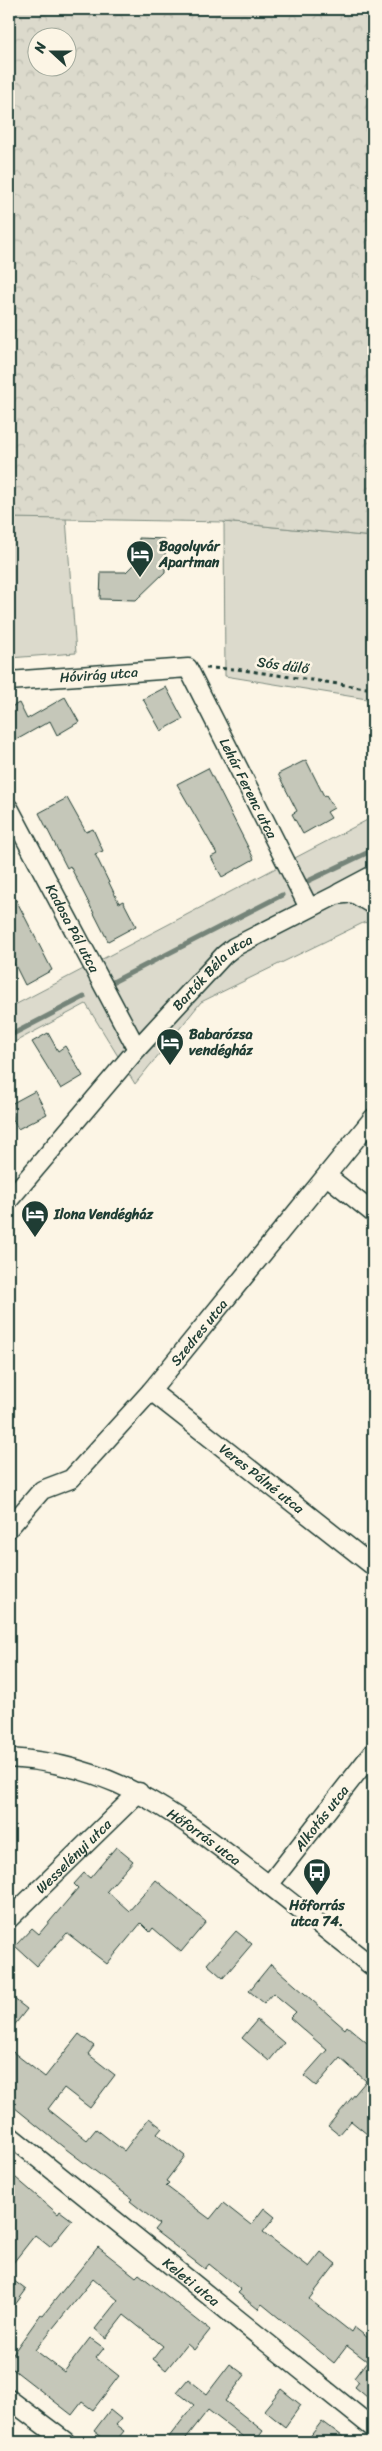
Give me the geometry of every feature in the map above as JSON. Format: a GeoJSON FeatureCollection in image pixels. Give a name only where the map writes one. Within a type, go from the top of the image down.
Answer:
{"type":"FeatureCollection","features":[{"type":"Feature","properties":{"kind":"street","name":"Hóvirág utca"},"geometry":{"type":"LineString","coordinates":[[9,681],[188,668]]}},
{"type":"Feature","properties":{"kind":"street","name":"Lehár Ferenc utca"},"geometry":{"type":"LineString","coordinates":[[188,668],[309,908]]}},
{"type":"Feature","properties":{"kind":"street","name":"Kadosa Pál utca"},"geometry":{"type":"LineString","coordinates":[[9,808],[137,1049]]}},
{"type":"Feature","properties":{"kind":"street","name":"Bartók Béla utca"},"geometry":{"type":"LineString","coordinates":[[9,1200],[137,1049],[224,955],[234,947],[373,875]]}},
{"type":"Feature","properties":{"kind":"street"},"geometry":{"type":"LineString","coordinates":[[336,895],[353,893],[373,905]]}},
{"type":"Feature","properties":{"kind":"street","name":"Szedres utca"},"geometry":{"type":"LineString","coordinates":[[9,1528],[42,1490],[72,1479],[151,1391],[373,1118]]}},
{"type":"Feature","properties":{"kind":"street"},"geometry":{"type":"LineString","coordinates":[[327,1176],[373,1213]]}},
{"type":"Feature","properties":{"kind":"street","name":"Veres Pálné utca"},"geometry":{"type":"LineString","coordinates":[[151,1391],[373,1566]]}},
{"type":"Feature","properties":{"kind":"street","name":"Alkotás utca"},"geometry":{"type":"LineString","coordinates":[[269,1885],[373,1752]]}},
{"type":"Feature","properties":{"kind":"street","name":"Hőforrás utca"},"geometry":{"type":"LineString","coordinates":[[9,1758],[71,1767],[108,1778],[139,1792],[185,1821],[373,1967]]}},
{"type":"Feature","properties":{"kind":"street","name":"Wesselényi utca"},"geometry":{"type":"LineString","coordinates":[[9,1920],[139,1792]]}},
{"type":"Feature","properties":{"kind":"street","name":"Keleti utca"},"geometry":{"type":"LineString","coordinates":[[9,2135],[373,2428]]}},
{"type":"Feature","properties":{"kind":"street"},"geometry":{"type":"LineString","coordinates":[[9,2399],[66,2442]]}},
{"type":"Feature","properties":{"kind":"path","name":"Sós dűlő"},"geometry":{"type":"LineString","coordinates":[[188,668],[236,670],[373,689]]}},
{"type":"Feature","properties":{"kind":"green space"},"geometry":{"type":"Polygon","coordinates":[[[9,9],[373,9],[373,537],[224,522],[9,518],[9,9]]]}},
{"type":"Feature","properties":{"kind":"green space"},"geometry":{"type":"Polygon","coordinates":[[[9,518],[66,518],[76,653],[9,658],[9,518]]]}},
{"type":"Feature","properties":{"kind":"green space"},"geometry":{"type":"Polygon","coordinates":[[[224,522],[373,537],[373,700],[225,676],[224,522]]]}},
{"type":"Feature","properties":{"kind":"green space"},"geometry":{"type":"Polygon","coordinates":[[[373,817],[373,929],[365,922],[201,1002],[135,1084],[86,1004],[9,1045],[9,1008],[373,817]]]}},
{"type":"Feature","properties":{"kind":"building"},"geometry":{"type":"Polygon","coordinates":[[[139,538],[165,539],[165,572],[136,600],[100,599],[101,572],[126,572],[138,560],[139,538]]]}},
{"type":"Feature","properties":{"kind":"building"},"geometry":{"type":"Polygon","coordinates":[[[166,687],[183,719],[161,731],[143,699],[166,687]]]}},
{"type":"Feature","properties":{"kind":"building"},"geometry":{"type":"Polygon","coordinates":[[[65,697],[79,722],[57,735],[50,721],[9,744],[9,708],[19,703],[27,719],[65,697]]]}},
{"type":"Feature","properties":{"kind":"building"},"geometry":{"type":"Polygon","coordinates":[[[306,760],[324,796],[326,795],[334,808],[327,812],[331,818],[303,834],[292,814],[297,811],[278,774],[306,760]]]}},
{"type":"Feature","properties":{"kind":"building"},"geometry":{"type":"Polygon","coordinates":[[[208,768],[254,859],[222,877],[211,857],[217,854],[177,784],[208,768]]]}},
{"type":"Feature","properties":{"kind":"building"},"geometry":{"type":"Polygon","coordinates":[[[67,798],[86,832],[93,829],[103,851],[95,854],[119,903],[123,901],[136,926],[108,941],[70,866],[67,868],[39,813],[67,798]]]}},
{"type":"Feature","properties":{"kind":"building"},"geometry":{"type":"Polygon","coordinates":[[[9,886],[52,970],[25,985],[9,953],[9,886]]]}},
{"type":"Feature","properties":{"kind":"building"},"geometry":{"type":"Polygon","coordinates":[[[48,1033],[58,1051],[65,1046],[83,1076],[61,1089],[32,1042],[48,1033]]]}},
{"type":"Feature","properties":{"kind":"building"},"geometry":{"type":"Polygon","coordinates":[[[35,1091],[47,1114],[18,1129],[9,1112],[9,1105],[35,1091]]]}},
{"type":"Feature","properties":{"kind":"building"},"geometry":{"type":"Polygon","coordinates":[[[116,1847],[133,1861],[107,1891],[129,1911],[156,1880],[206,1922],[181,1952],[153,1928],[150,1932],[141,1923],[107,1964],[67,1933],[37,1966],[15,1946],[32,1928],[39,1934],[78,1888],[74,1884],[84,1873],[90,1878],[116,1847]]]}},
{"type":"Feature","properties":{"kind":"building"},"geometry":{"type":"Polygon","coordinates":[[[236,1931],[252,1944],[223,1978],[207,1964],[236,1931]]]}},
{"type":"Feature","properties":{"kind":"building"},"geometry":{"type":"Polygon","coordinates":[[[271,1964],[345,2029],[347,2026],[373,2048],[373,2139],[351,2121],[339,2135],[328,2126],[366,2081],[340,2058],[316,2086],[304,2076],[327,2050],[290,2018],[296,2012],[273,1993],[264,2003],[249,1991],[271,1964]]]}},
{"type":"Feature","properties":{"kind":"building"},"geometry":{"type":"Polygon","coordinates":[[[9,1995],[27,2009],[9,2032],[9,1995]]]}},
{"type":"Feature","properties":{"kind":"building"},"geometry":{"type":"Polygon","coordinates":[[[257,2020],[284,2043],[269,2061],[242,2038],[257,2020]]]}},
{"type":"Feature","properties":{"kind":"building"},"geometry":{"type":"Polygon","coordinates":[[[79,2034],[94,2046],[88,2054],[115,2075],[90,2108],[64,2088],[48,2109],[87,2140],[96,2129],[124,2151],[149,2118],[162,2128],[157,2134],[185,2156],[166,2181],[169,2183],[166,2186],[210,2219],[223,2203],[251,2225],[264,2208],[275,2217],[263,2232],[309,2267],[321,2252],[336,2264],[309,2299],[351,2332],[354,2327],[373,2342],[373,2402],[355,2387],[359,2382],[354,2378],[367,2361],[347,2346],[334,2363],[262,2304],[258,2309],[238,2293],[241,2290],[209,2264],[205,2269],[154,2230],[159,2224],[130,2201],[132,2199],[9,2103],[9,2049],[45,2077],[79,2034]]]}},
{"type":"Feature","properties":{"kind":"building"},"geometry":{"type":"Polygon","coordinates":[[[9,2172],[58,2214],[60,2211],[72,2220],[50,2247],[35,2235],[9,2268],[9,2172]]]}},
{"type":"Feature","properties":{"kind":"building"},"geometry":{"type":"Polygon","coordinates":[[[98,2247],[136,2277],[139,2274],[210,2330],[194,2350],[187,2344],[166,2370],[153,2359],[163,2346],[124,2315],[106,2338],[95,2329],[118,2300],[93,2279],[35,2350],[64,2372],[90,2338],[104,2348],[96,2358],[119,2376],[93,2410],[82,2402],[72,2415],[9,2366],[9,2359],[41,2314],[43,2315],[98,2247]]]}},
{"type":"Feature","properties":{"kind":"building"},"geometry":{"type":"Polygon","coordinates":[[[9,2277],[26,2290],[9,2313],[9,2277]]]}},
{"type":"Feature","properties":{"kind":"building"},"geometry":{"type":"Polygon","coordinates":[[[230,2364],[245,2375],[225,2401],[263,2431],[255,2442],[250,2442],[208,2410],[183,2442],[165,2442],[194,2405],[177,2392],[188,2379],[207,2394],[230,2364]]]}},
{"type":"Feature","properties":{"kind":"building"},"geometry":{"type":"Polygon","coordinates":[[[281,2389],[301,2405],[285,2427],[264,2410],[281,2389]]]}},
{"type":"Feature","properties":{"kind":"building"},"geometry":{"type":"Polygon","coordinates":[[[110,2410],[121,2419],[116,2425],[124,2431],[115,2442],[108,2442],[94,2431],[110,2410]]]}},
{"type":"Feature","properties":{"kind":"building"},"geometry":{"type":"Polygon","coordinates":[[[322,2421],[350,2442],[306,2442],[322,2421]]]}},
{"type":"Feature","properties":{"kind":"waterway"},"geometry":{"type":"LineString","coordinates":[[306,882],[373,850]]}},
{"type":"Feature","properties":{"kind":"waterway"},"geometry":{"type":"LineString","coordinates":[[107,985],[282,895]]}},
{"type":"Feature","properties":{"kind":"waterway"},"geometry":{"type":"LineString","coordinates":[[9,1036],[84,997]]}},
{"type":"Feature","properties":{"kind":"place","name":"Bagolyvár Apartman"},"geometry":{"type":"Point","coordinates":[140,578]}},
{"type":"Feature","properties":{"kind":"place","name":"Babarózsa vendégház"},"geometry":{"type":"Point","coordinates":[170,1066]}},
{"type":"Feature","properties":{"kind":"place","name":"Ilona Vendégház"},"geometry":{"type":"Point","coordinates":[35,1238]}},
{"type":"Feature","properties":{"kind":"place","name":"Hőforrás utca 74."},"geometry":{"type":"Point","coordinates":[317,1896]}}]}
